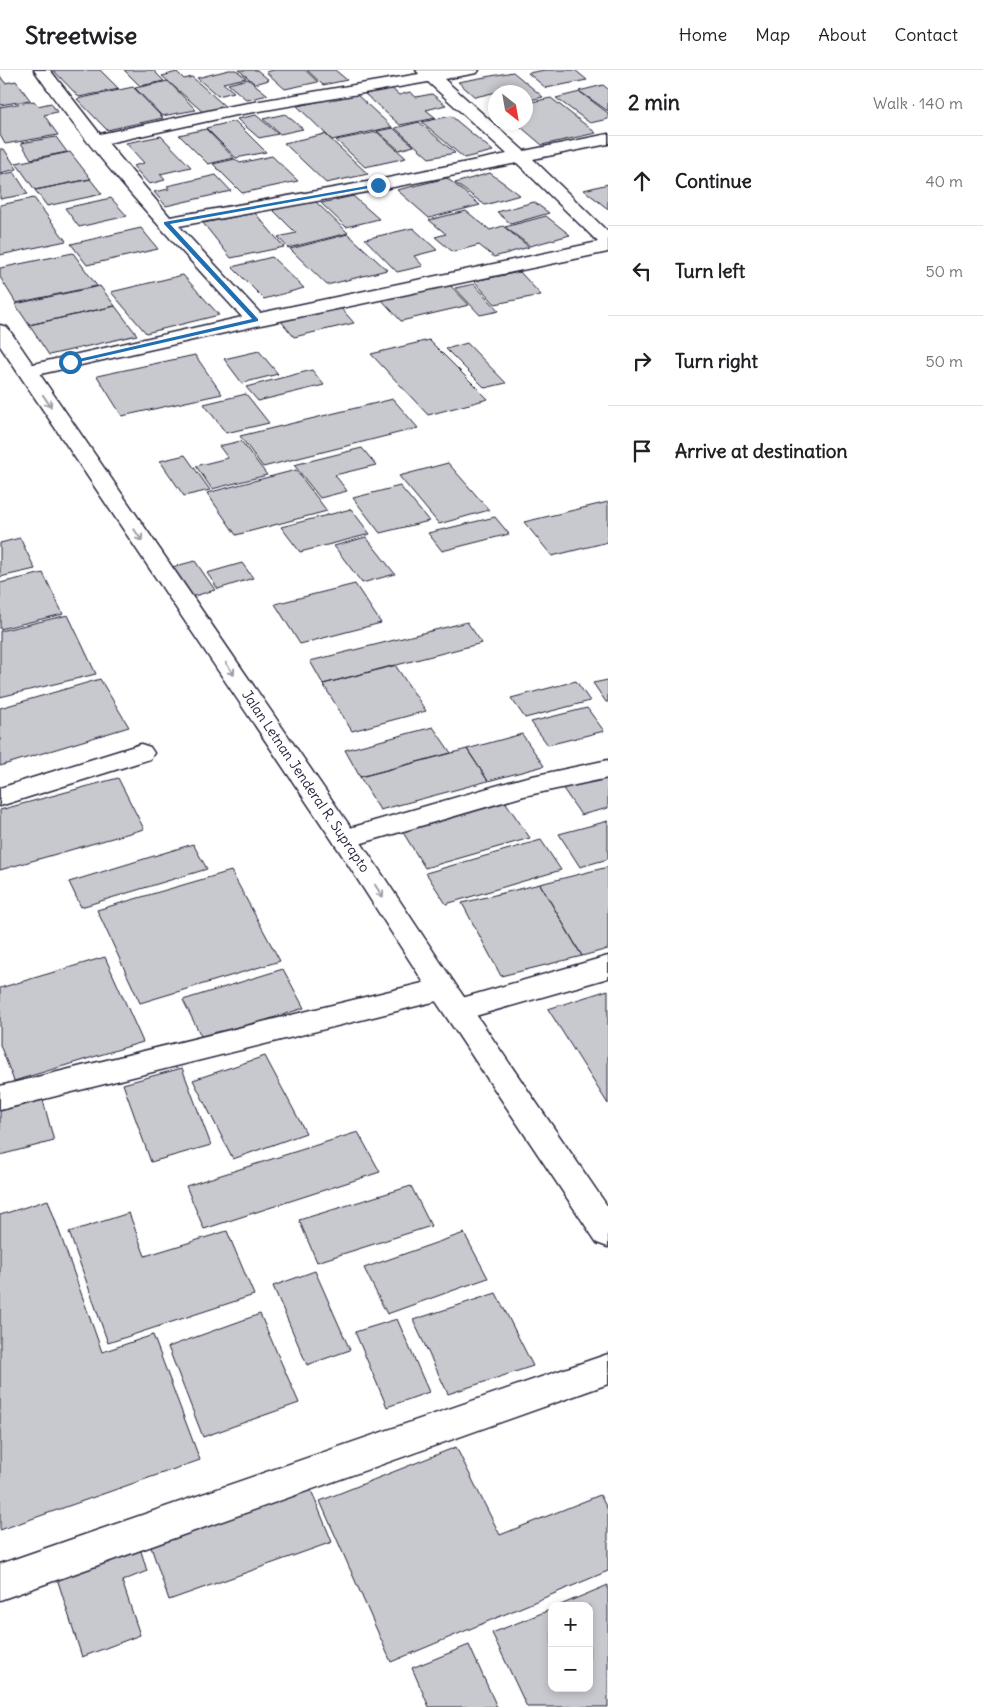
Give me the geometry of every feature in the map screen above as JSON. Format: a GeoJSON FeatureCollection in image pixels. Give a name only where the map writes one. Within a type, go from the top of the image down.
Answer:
{"type":"FeatureCollection","features":[{"type":"Feature","properties":{"kind":"street"},"geometry":{"type":"LineString","coordinates":[[42,70],[96,140],[166,223],[256,320]]}},
{"type":"Feature","properties":{"kind":"street"},"geometry":{"type":"LineString","coordinates":[[96,140],[231,111],[428,74],[471,70]]}},
{"type":"Feature","properties":{"kind":"street"},"geometry":{"type":"LineString","coordinates":[[428,74],[520,156],[608,244]]}},
{"type":"Feature","properties":{"kind":"street"},"geometry":{"type":"LineString","coordinates":[[166,223],[378,185],[608,139]]}},
{"type":"Feature","properties":{"kind":"street"},"geometry":{"type":"LineString","coordinates":[[27,371],[608,244]]}},
{"type":"Feature","properties":{"kind":"street","name":"Jalan Letnan Jenderal R. Suprapto"},"geometry":{"type":"LineString","coordinates":[[0,331],[346,839],[451,1000],[608,1233]]}},
{"type":"Feature","properties":{"kind":"street"},"geometry":{"type":"LineString","coordinates":[[0,797],[141,753]]}},
{"type":"Feature","properties":{"kind":"street"},"geometry":{"type":"LineString","coordinates":[[346,839],[523,787],[608,769]]}},
{"type":"Feature","properties":{"kind":"street"},"geometry":{"type":"LineString","coordinates":[[0,1098],[608,967]]}},
{"type":"Feature","properties":{"kind":"street"},"geometry":{"type":"LineString","coordinates":[[0,1582],[608,1368]]}},
{"type":"Feature","properties":{"kind":"building"},"geometry":{"type":"Polygon","coordinates":[[[53,70],[100,70],[119,89],[79,97],[53,70]]]}},
{"type":"Feature","properties":{"kind":"building"},"geometry":{"type":"Polygon","coordinates":[[[124,70],[153,70],[164,81],[140,86],[124,70]]]}},
{"type":"Feature","properties":{"kind":"building"},"geometry":{"type":"Polygon","coordinates":[[[236,70],[246,78],[223,83],[234,92],[218,96],[197,78],[236,70]]]}},
{"type":"Feature","properties":{"kind":"building"},"geometry":{"type":"Polygon","coordinates":[[[239,70],[257,70],[269,80],[255,84],[239,70]]]}},
{"type":"Feature","properties":{"kind":"building"},"geometry":{"type":"Polygon","coordinates":[[[274,70],[305,70],[318,82],[285,89],[266,72],[274,70]]]}},
{"type":"Feature","properties":{"kind":"building"},"geometry":{"type":"Polygon","coordinates":[[[307,70],[335,70],[347,80],[323,85],[307,70]]]}},
{"type":"Feature","properties":{"kind":"building"},"geometry":{"type":"Polygon","coordinates":[[[545,70],[575,70],[587,80],[546,88],[528,73],[545,70]]]}},
{"type":"Feature","properties":{"kind":"building"},"geometry":{"type":"Polygon","coordinates":[[[177,72],[184,79],[192,77],[227,108],[204,113],[162,76],[177,72]]]}},
{"type":"Feature","properties":{"kind":"building"},"geometry":{"type":"Polygon","coordinates":[[[513,72],[529,85],[488,85],[488,94],[475,97],[458,82],[513,72]]]}},
{"type":"Feature","properties":{"kind":"building"},"geometry":{"type":"Polygon","coordinates":[[[0,76],[5,83],[16,81],[30,100],[0,105],[0,76]]]}},
{"type":"Feature","properties":{"kind":"building"},"geometry":{"type":"Polygon","coordinates":[[[248,79],[268,95],[247,100],[228,84],[248,79]]]}},
{"type":"Feature","properties":{"kind":"building"},"geometry":{"type":"Polygon","coordinates":[[[168,81],[196,110],[162,116],[135,88],[168,81]]]}},
{"type":"Feature","properties":{"kind":"building"},"geometry":{"type":"Polygon","coordinates":[[[603,85],[608,89],[608,111],[579,91],[603,85]]]}},
{"type":"Feature","properties":{"kind":"building"},"geometry":{"type":"Polygon","coordinates":[[[133,87],[163,118],[107,130],[77,99],[133,87]]]}},
{"type":"Feature","properties":{"kind":"building"},"geometry":{"type":"Polygon","coordinates":[[[391,88],[399,95],[410,92],[416,97],[432,94],[446,105],[426,110],[436,118],[400,125],[365,94],[391,88]]]}},
{"type":"Feature","properties":{"kind":"building"},"geometry":{"type":"Polygon","coordinates":[[[533,89],[543,97],[533,99],[533,89]]]}},
{"type":"Feature","properties":{"kind":"building"},"geometry":{"type":"Polygon","coordinates":[[[580,92],[608,113],[608,119],[590,123],[556,98],[580,92]]]}},
{"type":"Feature","properties":{"kind":"building"},"geometry":{"type":"Polygon","coordinates":[[[356,94],[392,127],[332,140],[297,106],[356,94]]]}},
{"type":"Feature","properties":{"kind":"building"},"geometry":{"type":"Polygon","coordinates":[[[551,98],[596,133],[542,145],[524,130],[533,130],[533,102],[551,98]]]}},
{"type":"Feature","properties":{"kind":"building"},"geometry":{"type":"Polygon","coordinates":[[[34,101],[38,106],[51,103],[57,112],[44,115],[58,135],[5,144],[0,135],[0,107],[34,101]]]}},
{"type":"Feature","properties":{"kind":"building"},"geometry":{"type":"Polygon","coordinates":[[[285,114],[303,129],[280,134],[263,119],[285,114]]]}},
{"type":"Feature","properties":{"kind":"building"},"geometry":{"type":"Polygon","coordinates":[[[256,115],[278,134],[259,138],[237,119],[256,115]]]}},
{"type":"Feature","properties":{"kind":"building"},"geometry":{"type":"Polygon","coordinates":[[[451,116],[493,151],[464,158],[422,122],[451,116]]]}},
{"type":"Feature","properties":{"kind":"building"},"geometry":{"type":"Polygon","coordinates":[[[235,121],[266,152],[236,158],[206,128],[235,121]]]}},
{"type":"Feature","properties":{"kind":"building"},"geometry":{"type":"Polygon","coordinates":[[[419,122],[455,153],[429,158],[395,128],[419,122]]]}},
{"type":"Feature","properties":{"kind":"building"},"geometry":{"type":"Polygon","coordinates":[[[393,128],[414,146],[399,150],[377,131],[393,128]]]}},
{"type":"Feature","properties":{"kind":"building"},"geometry":{"type":"Polygon","coordinates":[[[206,129],[234,158],[208,164],[179,135],[206,129]]]}},
{"type":"Feature","properties":{"kind":"building"},"geometry":{"type":"Polygon","coordinates":[[[377,132],[406,158],[365,167],[336,140],[377,132]]]}},
{"type":"Feature","properties":{"kind":"building"},"geometry":{"type":"Polygon","coordinates":[[[325,134],[368,174],[326,183],[284,143],[325,134]]]}},
{"type":"Feature","properties":{"kind":"building"},"geometry":{"type":"Polygon","coordinates":[[[161,136],[191,167],[160,174],[165,180],[149,184],[133,166],[144,163],[126,143],[161,136]]]}},
{"type":"Feature","properties":{"kind":"building"},"geometry":{"type":"Polygon","coordinates":[[[56,137],[67,152],[31,159],[21,143],[56,137]]]}},
{"type":"Feature","properties":{"kind":"building"},"geometry":{"type":"Polygon","coordinates":[[[0,149],[4,149],[17,169],[0,173],[0,149]]]}},
{"type":"Feature","properties":{"kind":"building"},"geometry":{"type":"Polygon","coordinates":[[[70,152],[91,179],[35,190],[16,163],[70,152]]]}},
{"type":"Feature","properties":{"kind":"building"},"geometry":{"type":"Polygon","coordinates":[[[272,156],[298,181],[242,193],[213,164],[235,159],[240,163],[272,156]]]}},
{"type":"Feature","properties":{"kind":"building"},"geometry":{"type":"Polygon","coordinates":[[[14,172],[28,194],[0,199],[0,175],[14,172]]]}},
{"type":"Feature","properties":{"kind":"building"},"geometry":{"type":"Polygon","coordinates":[[[490,173],[520,195],[485,205],[455,183],[490,173]]]}},
{"type":"Feature","properties":{"kind":"building"},"geometry":{"type":"Polygon","coordinates":[[[216,175],[231,191],[166,206],[154,192],[169,189],[167,186],[216,175]]]}},
{"type":"Feature","properties":{"kind":"building"},"geometry":{"type":"Polygon","coordinates":[[[447,178],[480,205],[429,218],[397,190],[447,178]]]}},
{"type":"Feature","properties":{"kind":"building"},"geometry":{"type":"Polygon","coordinates":[[[90,179],[102,194],[47,206],[35,190],[90,179]]]}},
{"type":"Feature","properties":{"kind":"building"},"geometry":{"type":"Polygon","coordinates":[[[608,184],[608,209],[584,190],[608,184]]]}},
{"type":"Feature","properties":{"kind":"building"},"geometry":{"type":"Polygon","coordinates":[[[353,196],[379,219],[346,227],[321,203],[353,196]]]}},
{"type":"Feature","properties":{"kind":"building"},"geometry":{"type":"Polygon","coordinates":[[[34,198],[66,241],[0,255],[0,205],[34,198]]]}},
{"type":"Feature","properties":{"kind":"building"},"geometry":{"type":"Polygon","coordinates":[[[111,198],[127,216],[79,227],[65,208],[111,198]]]}},
{"type":"Feature","properties":{"kind":"building"},"geometry":{"type":"Polygon","coordinates":[[[314,200],[348,233],[288,248],[278,237],[296,233],[273,210],[314,200]]]}},
{"type":"Feature","properties":{"kind":"building"},"geometry":{"type":"Polygon","coordinates":[[[534,202],[549,213],[511,224],[497,212],[534,202]]]}},
{"type":"Feature","properties":{"kind":"building"},"geometry":{"type":"Polygon","coordinates":[[[466,211],[490,230],[503,226],[529,247],[494,257],[479,245],[453,252],[435,237],[446,234],[429,220],[466,211]]]}},
{"type":"Feature","properties":{"kind":"building"},"geometry":{"type":"Polygon","coordinates":[[[255,213],[284,247],[231,258],[203,223],[255,213]]]}},
{"type":"Feature","properties":{"kind":"building"},"geometry":{"type":"Polygon","coordinates":[[[546,216],[570,235],[530,246],[505,227],[546,216]]]}},
{"type":"Feature","properties":{"kind":"building"},"geometry":{"type":"Polygon","coordinates":[[[141,228],[158,249],[87,265],[71,244],[141,228]]]}},
{"type":"Feature","properties":{"kind":"building"},"geometry":{"type":"Polygon","coordinates":[[[413,228],[437,250],[414,256],[423,266],[397,272],[365,239],[413,228]]]}},
{"type":"Feature","properties":{"kind":"building"},"geometry":{"type":"Polygon","coordinates":[[[348,234],[387,270],[327,285],[290,249],[348,234]]]}},
{"type":"Feature","properties":{"kind":"building"},"geometry":{"type":"Polygon","coordinates":[[[73,253],[97,286],[16,303],[0,277],[0,268],[73,253]]]}},
{"type":"Feature","properties":{"kind":"building"},"geometry":{"type":"Polygon","coordinates":[[[272,257],[304,288],[264,299],[232,267],[272,257]]]}},
{"type":"Feature","properties":{"kind":"building"},"geometry":{"type":"Polygon","coordinates":[[[520,272],[541,295],[495,304],[474,281],[520,272]]]}},
{"type":"Feature","properties":{"kind":"building"},"geometry":{"type":"Polygon","coordinates":[[[183,275],[219,315],[146,333],[111,292],[183,275]]]}},
{"type":"Feature","properties":{"kind":"building"},"geometry":{"type":"Polygon","coordinates":[[[449,284],[469,305],[401,321],[381,299],[449,284]]]}},
{"type":"Feature","properties":{"kind":"building"},"geometry":{"type":"Polygon","coordinates":[[[474,284],[499,311],[480,315],[455,288],[474,284]]]}},
{"type":"Feature","properties":{"kind":"building"},"geometry":{"type":"Polygon","coordinates":[[[100,286],[115,306],[29,325],[15,304],[100,286]]]}},
{"type":"Feature","properties":{"kind":"building"},"geometry":{"type":"Polygon","coordinates":[[[115,306],[137,335],[49,355],[29,325],[115,306]]]}},
{"type":"Feature","properties":{"kind":"building"},"geometry":{"type":"Polygon","coordinates":[[[340,307],[354,323],[294,337],[280,320],[340,307]]]}},
{"type":"Feature","properties":{"kind":"building"},"geometry":{"type":"Polygon","coordinates":[[[429,340],[488,399],[428,415],[371,354],[429,340]]]}},
{"type":"Feature","properties":{"kind":"building"},"geometry":{"type":"Polygon","coordinates":[[[467,343],[506,383],[485,388],[446,349],[467,343]]]}},
{"type":"Feature","properties":{"kind":"building"},"geometry":{"type":"Polygon","coordinates":[[[259,351],[278,374],[242,383],[224,359],[259,351]]]}},
{"type":"Feature","properties":{"kind":"building"},"geometry":{"type":"Polygon","coordinates":[[[195,355],[222,394],[122,416],[97,376],[195,355]]]}},
{"type":"Feature","properties":{"kind":"building"},"geometry":{"type":"Polygon","coordinates":[[[312,370],[324,385],[258,401],[246,387],[312,370]]]}},
{"type":"Feature","properties":{"kind":"building"},"geometry":{"type":"Polygon","coordinates":[[[246,394],[269,423],[226,433],[204,404],[246,394]]]}},
{"type":"Feature","properties":{"kind":"building"},"geometry":{"type":"Polygon","coordinates":[[[393,399],[418,428],[263,467],[240,436],[393,399]]]}},
{"type":"Feature","properties":{"kind":"building"},"geometry":{"type":"Polygon","coordinates":[[[241,441],[267,475],[212,489],[196,466],[228,458],[219,446],[241,441]]]}},
{"type":"Feature","properties":{"kind":"building"},"geometry":{"type":"Polygon","coordinates":[[[362,448],[376,465],[335,475],[347,491],[320,498],[294,465],[362,448]]]}},
{"type":"Feature","properties":{"kind":"building"},"geometry":{"type":"Polygon","coordinates":[[[185,455],[210,490],[184,496],[160,461],[185,455]]]}},
{"type":"Feature","properties":{"kind":"building"},"geometry":{"type":"Polygon","coordinates":[[[448,463],[489,510],[439,524],[399,476],[448,463]]]}},
{"type":"Feature","properties":{"kind":"building"},"geometry":{"type":"Polygon","coordinates":[[[296,470],[327,511],[236,535],[207,493],[296,470]]]}},
{"type":"Feature","properties":{"kind":"building"},"geometry":{"type":"Polygon","coordinates":[[[400,486],[429,521],[380,533],[353,498],[400,486]]]}},
{"type":"Feature","properties":{"kind":"building"},"geometry":{"type":"Polygon","coordinates":[[[608,502],[608,542],[552,556],[524,522],[608,502]]]}},
{"type":"Feature","properties":{"kind":"building"},"geometry":{"type":"Polygon","coordinates":[[[351,509],[370,534],[300,552],[281,527],[351,509]]]}},
{"type":"Feature","properties":{"kind":"building"},"geometry":{"type":"Polygon","coordinates":[[[495,517],[509,534],[442,551],[428,533],[495,517]]]}},
{"type":"Feature","properties":{"kind":"building"},"geometry":{"type":"Polygon","coordinates":[[[366,537],[395,574],[362,583],[334,546],[366,537]]]}},
{"type":"Feature","properties":{"kind":"building"},"geometry":{"type":"Polygon","coordinates":[[[20,538],[35,569],[0,577],[0,543],[20,538]]]}},
{"type":"Feature","properties":{"kind":"building"},"geometry":{"type":"Polygon","coordinates":[[[195,561],[215,590],[184,599],[164,569],[195,561]]]}},
{"type":"Feature","properties":{"kind":"building"},"geometry":{"type":"Polygon","coordinates":[[[242,563],[253,578],[218,589],[207,573],[242,563]]]}},
{"type":"Feature","properties":{"kind":"building"},"geometry":{"type":"Polygon","coordinates":[[[43,573],[63,614],[0,629],[0,583],[43,573]]]}},
{"type":"Feature","properties":{"kind":"building"},"geometry":{"type":"Polygon","coordinates":[[[355,584],[381,623],[300,644],[275,604],[355,584]]]}},
{"type":"Feature","properties":{"kind":"building"},"geometry":{"type":"Polygon","coordinates":[[[68,615],[96,674],[0,697],[0,631],[68,615]]]}},
{"type":"Feature","properties":{"kind":"building"},"geometry":{"type":"Polygon","coordinates":[[[467,622],[482,643],[323,684],[310,661],[467,622]]]}},
{"type":"Feature","properties":{"kind":"building"},"geometry":{"type":"Polygon","coordinates":[[[395,665],[426,711],[352,731],[323,684],[395,665]]]}},
{"type":"Feature","properties":{"kind":"building"},"geometry":{"type":"Polygon","coordinates":[[[100,679],[129,727],[0,766],[0,708],[100,679]]]}},
{"type":"Feature","properties":{"kind":"building"},"geometry":{"type":"Polygon","coordinates":[[[608,680],[608,702],[606,702],[593,683],[608,680]]]}},
{"type":"Feature","properties":{"kind":"building"},"geometry":{"type":"Polygon","coordinates":[[[576,681],[590,701],[525,718],[511,698],[576,681]]]}},
{"type":"Feature","properties":{"kind":"building"},"geometry":{"type":"Polygon","coordinates":[[[587,708],[604,731],[548,745],[531,722],[587,708]]]}},
{"type":"Feature","properties":{"kind":"building"},"geometry":{"type":"Polygon","coordinates":[[[433,727],[451,753],[360,777],[345,750],[433,727]]]}},
{"type":"Feature","properties":{"kind":"building"},"geometry":{"type":"Polygon","coordinates":[[[522,734],[544,766],[488,781],[467,749],[522,734]]]}},
{"type":"Feature","properties":{"kind":"building"},"geometry":{"type":"Polygon","coordinates":[[[467,749],[488,781],[380,810],[360,777],[467,749]]]}},
{"type":"Feature","properties":{"kind":"building"},"geometry":{"type":"Polygon","coordinates":[[[608,775],[608,808],[581,815],[562,787],[608,775]]]}},
{"type":"Feature","properties":{"kind":"building"},"geometry":{"type":"Polygon","coordinates":[[[118,778],[144,829],[0,870],[0,810],[118,778]]]}},
{"type":"Feature","properties":{"kind":"building"},"geometry":{"type":"Polygon","coordinates":[[[502,797],[530,838],[425,868],[399,826],[502,797]]]}},
{"type":"Feature","properties":{"kind":"building"},"geometry":{"type":"Polygon","coordinates":[[[608,821],[608,859],[580,867],[559,834],[608,821]]]}},
{"type":"Feature","properties":{"kind":"building"},"geometry":{"type":"Polygon","coordinates":[[[541,840],[561,870],[446,904],[426,873],[541,840]]]}},
{"type":"Feature","properties":{"kind":"building"},"geometry":{"type":"Polygon","coordinates":[[[193,844],[207,869],[81,907],[69,882],[193,844]]]}},
{"type":"Feature","properties":{"kind":"building"},"geometry":{"type":"Polygon","coordinates":[[[608,867],[608,949],[582,956],[540,884],[608,867]]]}},
{"type":"Feature","properties":{"kind":"building"},"geometry":{"type":"Polygon","coordinates":[[[231,871],[280,961],[140,1003],[97,910],[231,871]]]}},
{"type":"Feature","properties":{"kind":"building"},"geometry":{"type":"Polygon","coordinates":[[[540,884],[582,956],[501,976],[462,903],[540,884]]]}},
{"type":"Feature","properties":{"kind":"building"},"geometry":{"type":"Polygon","coordinates":[[[105,957],[143,1042],[14,1081],[0,1045],[0,988],[105,957]]]}},
{"type":"Feature","properties":{"kind":"building"},"geometry":{"type":"Polygon","coordinates":[[[283,969],[304,1008],[203,1040],[183,1000],[283,969]]]}},
{"type":"Feature","properties":{"kind":"building"},"geometry":{"type":"Polygon","coordinates":[[[608,990],[608,1104],[548,1009],[608,990]]]}},
{"type":"Feature","properties":{"kind":"building"},"geometry":{"type":"Polygon","coordinates":[[[265,1056],[306,1133],[233,1159],[193,1080],[265,1056]]]}},
{"type":"Feature","properties":{"kind":"building"},"geometry":{"type":"Polygon","coordinates":[[[182,1068],[211,1145],[151,1162],[123,1084],[182,1068]]]}},
{"type":"Feature","properties":{"kind":"building"},"geometry":{"type":"Polygon","coordinates":[[[43,1100],[54,1141],[0,1155],[0,1111],[43,1100]]]}},
{"type":"Feature","properties":{"kind":"building"},"geometry":{"type":"Polygon","coordinates":[[[358,1132],[380,1172],[204,1229],[186,1186],[358,1132]]]}},
{"type":"Feature","properties":{"kind":"building"},"geometry":{"type":"Polygon","coordinates":[[[411,1186],[431,1226],[317,1262],[299,1220],[411,1186]]]}},
{"type":"Feature","properties":{"kind":"building"},"geometry":{"type":"Polygon","coordinates":[[[48,1200],[102,1352],[153,1335],[200,1460],[0,1530],[0,1215],[48,1200]]]}},
{"type":"Feature","properties":{"kind":"building"},"geometry":{"type":"Polygon","coordinates":[[[129,1213],[145,1256],[227,1231],[254,1295],[108,1343],[69,1232],[129,1213]]]}},
{"type":"Feature","properties":{"kind":"building"},"geometry":{"type":"Polygon","coordinates":[[[464,1233],[488,1278],[387,1314],[364,1268],[464,1233]]]}},
{"type":"Feature","properties":{"kind":"building"},"geometry":{"type":"Polygon","coordinates":[[[315,1271],[350,1350],[307,1365],[273,1286],[315,1271]]]}},
{"type":"Feature","properties":{"kind":"building"},"geometry":{"type":"Polygon","coordinates":[[[496,1293],[533,1366],[448,1394],[413,1320],[496,1293]]]}},
{"type":"Feature","properties":{"kind":"building"},"geometry":{"type":"Polygon","coordinates":[[[260,1314],[299,1403],[203,1437],[168,1347],[260,1314]]]}},
{"type":"Feature","properties":{"kind":"building"},"geometry":{"type":"Polygon","coordinates":[[[397,1319],[429,1392],[387,1407],[355,1332],[397,1319]]]}},
{"type":"Feature","properties":{"kind":"building"},"geometry":{"type":"Polygon","coordinates":[[[456,1447],[500,1535],[600,1495],[608,1510],[608,1571],[391,1662],[320,1501],[456,1447]]]}},
{"type":"Feature","properties":{"kind":"building"},"geometry":{"type":"Polygon","coordinates":[[[309,1485],[332,1542],[169,1600],[149,1541],[309,1485]]]}},
{"type":"Feature","properties":{"kind":"building"},"geometry":{"type":"Polygon","coordinates":[[[138,1541],[147,1571],[122,1581],[140,1635],[82,1657],[55,1572],[138,1541]]]}},
{"type":"Feature","properties":{"kind":"building"},"geometry":{"type":"Polygon","coordinates":[[[608,1585],[608,1707],[527,1707],[492,1633],[548,1611],[548,1692],[593,1692],[593,1602],[568,1602],[608,1585]]]}},
{"type":"Feature","properties":{"kind":"building"},"geometry":{"type":"Polygon","coordinates":[[[469,1645],[497,1707],[429,1707],[412,1668],[469,1645]]]}},
{"type":"Feature","properties":{"kind":"route"},"geometry":{"type":"LineString","coordinates":[[70,362],[256,320],[166,223],[378,185]]}}]}
